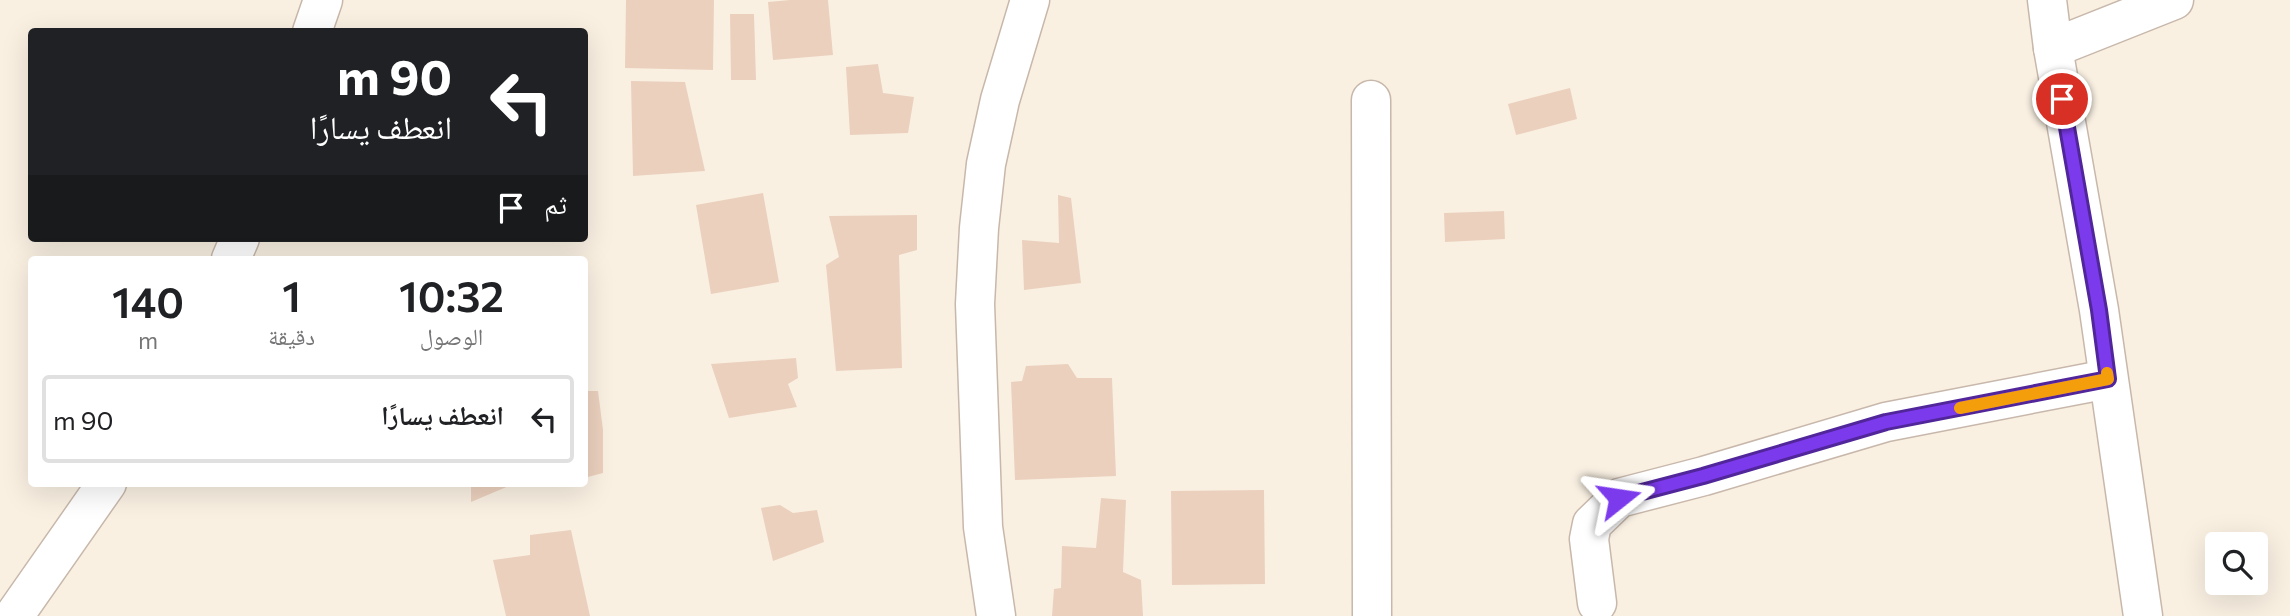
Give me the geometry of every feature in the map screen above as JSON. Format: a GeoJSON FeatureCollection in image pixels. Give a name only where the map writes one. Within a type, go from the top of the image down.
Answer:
{"type":"FeatureCollection","features":[{"type":"Feature","properties":{"kind":"street"},"geometry":{"type":"LineString","coordinates":[[313,28],[323,0]]}},
{"type":"Feature","properties":{"kind":"street"},"geometry":{"type":"LineString","coordinates":[[996,616],[983,527],[975,304],[979,228],[986,164],[1000,100],[1030,0]]}},
{"type":"Feature","properties":{"kind":"street"},"geometry":{"type":"LineString","coordinates":[[2047,0],[2099,310],[2143,616]]}},
{"type":"Feature","properties":{"kind":"street"},"geometry":{"type":"LineString","coordinates":[[2053,48],[2174,0]]}},
{"type":"Feature","properties":{"kind":"street"},"geometry":{"type":"LineString","coordinates":[[1371,100],[1372,616]]}},
{"type":"Feature","properties":{"kind":"street"},"geometry":{"type":"LineString","coordinates":[[1597,603],[1589,539],[1592,524],[1619,498],[1886,422],[2108,379]]}},
{"type":"Feature","properties":{"kind":"street"},"geometry":{"type":"LineString","coordinates":[[27,610],[104,487]]}},
{"type":"Feature","properties":{"kind":"building"},"geometry":{"type":"Polygon","coordinates":[[[626,0],[714,0],[713,70],[625,68],[626,0]]]}},
{"type":"Feature","properties":{"kind":"building"},"geometry":{"type":"Polygon","coordinates":[[[828,0],[833,55],[773,60],[768,2],[828,0]]]}},
{"type":"Feature","properties":{"kind":"building"},"geometry":{"type":"Polygon","coordinates":[[[730,14],[754,14],[756,80],[731,80],[730,14]]]}},
{"type":"Feature","properties":{"kind":"building"},"geometry":{"type":"Polygon","coordinates":[[[878,64],[883,93],[914,97],[908,133],[850,135],[846,67],[878,64]]]}},
{"type":"Feature","properties":{"kind":"building"},"geometry":{"type":"Polygon","coordinates":[[[631,81],[685,82],[705,171],[633,176],[631,81]]]}},
{"type":"Feature","properties":{"kind":"building"},"geometry":{"type":"Polygon","coordinates":[[[1570,88],[1577,119],[1516,135],[1508,104],[1570,88]]]}},
{"type":"Feature","properties":{"kind":"building"},"geometry":{"type":"Polygon","coordinates":[[[763,193],[779,282],[711,294],[696,205],[763,193]]]}},
{"type":"Feature","properties":{"kind":"building"},"geometry":{"type":"Polygon","coordinates":[[[1058,195],[1071,198],[1081,283],[1024,290],[1022,240],[1059,243],[1058,195]]]}},
{"type":"Feature","properties":{"kind":"building"},"geometry":{"type":"Polygon","coordinates":[[[1504,211],[1505,239],[1445,242],[1444,213],[1504,211]]]}},
{"type":"Feature","properties":{"kind":"building"},"geometry":{"type":"Polygon","coordinates":[[[917,215],[917,250],[899,255],[902,368],[836,371],[826,265],[839,257],[829,216],[917,215]]]}},
{"type":"Feature","properties":{"kind":"building"},"geometry":{"type":"Polygon","coordinates":[[[796,358],[798,378],[788,384],[797,407],[729,418],[711,364],[796,358]]]}},
{"type":"Feature","properties":{"kind":"building"},"geometry":{"type":"Polygon","coordinates":[[[1068,364],[1077,378],[1112,378],[1116,476],[1015,480],[1011,382],[1022,381],[1026,366],[1068,364]]]}},
{"type":"Feature","properties":{"kind":"building"},"geometry":{"type":"Polygon","coordinates":[[[588,391],[598,391],[603,430],[603,473],[588,477],[588,391]]]}},
{"type":"Feature","properties":{"kind":"building"},"geometry":{"type":"Polygon","coordinates":[[[471,487],[507,487],[471,502],[471,487]]]}},
{"type":"Feature","properties":{"kind":"building"},"geometry":{"type":"Polygon","coordinates":[[[1264,490],[1265,584],[1172,585],[1171,491],[1264,490]]]}},
{"type":"Feature","properties":{"kind":"building"},"geometry":{"type":"Polygon","coordinates":[[[1101,498],[1126,500],[1123,572],[1141,580],[1143,616],[1052,616],[1054,589],[1061,588],[1062,546],[1096,548],[1101,498]]]}},
{"type":"Feature","properties":{"kind":"building"},"geometry":{"type":"Polygon","coordinates":[[[780,505],[793,513],[817,510],[824,542],[773,561],[761,508],[780,505]]]}},
{"type":"Feature","properties":{"kind":"building"},"geometry":{"type":"Polygon","coordinates":[[[571,530],[590,616],[506,616],[493,560],[530,555],[530,535],[571,530]]]}},
{"type":"Feature","properties":{"kind":"slow traffic"},"geometry":{"type":"LineString","coordinates":[[1960,408],[2108,379],[2107,373]]}},
{"type":"Feature","properties":{"kind":"route"},"geometry":{"type":"LineString","coordinates":[[1619,498],[1886,422],[2108,379],[2099,310],[2062,99]]}}]}
